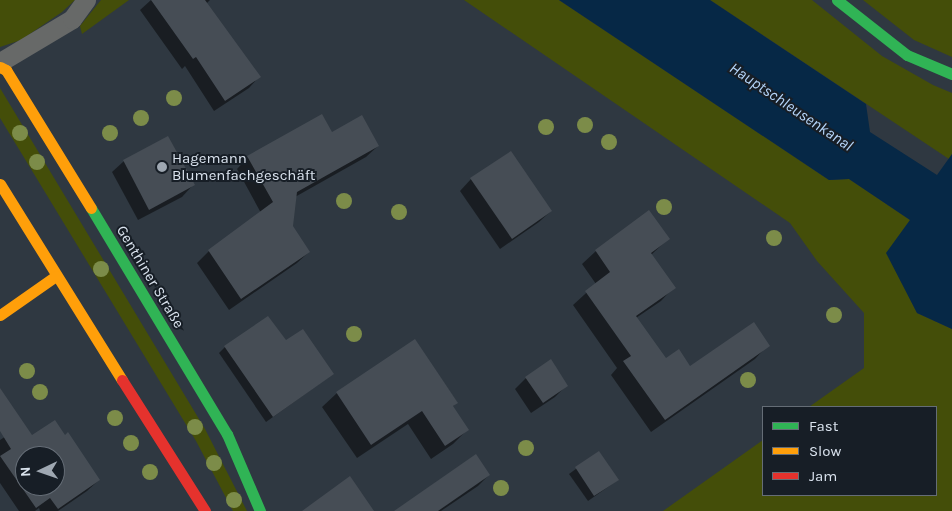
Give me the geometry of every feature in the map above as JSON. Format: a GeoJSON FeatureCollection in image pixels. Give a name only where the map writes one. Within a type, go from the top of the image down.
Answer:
{"type":"FeatureCollection","features":[{"type":"Feature","properties":{"kind":"street"},"geometry":{"type":"LineString","coordinates":[[837,0],[907,55],[952,74]]}},
{"type":"Feature","properties":{"kind":"street","name":"Genthiner Straße"},"geometry":{"type":"LineString","coordinates":[[0,67],[6,70],[227,434],[260,511]]}},
{"type":"Feature","properties":{"kind":"street"},"geometry":{"type":"LineString","coordinates":[[0,184],[205,511]]}},
{"type":"Feature","properties":{"kind":"street"},"geometry":{"type":"LineString","coordinates":[[0,315],[56,276]]}},
{"type":"Feature","properties":{"kind":"lane"},"geometry":{"type":"LineString","coordinates":[[0,62],[72,19],[86,0]]}},
{"type":"Feature","properties":{"kind":"green space"},"geometry":{"type":"Polygon","coordinates":[[[0,0],[75,0],[62,12],[21,40],[0,47],[0,0]]]}},
{"type":"Feature","properties":{"kind":"green space"},"geometry":{"type":"Polygon","coordinates":[[[101,0],[129,0],[82,34],[80,26],[101,0]]]}},
{"type":"Feature","properties":{"kind":"green space"},"geometry":{"type":"Polygon","coordinates":[[[464,0],[559,0],[829,180],[849,179],[910,220],[887,253],[917,313],[952,329],[952,511],[663,511],[762,441],[762,496],[937,496],[937,406],[810,406],[864,368],[864,313],[817,261],[790,223],[464,0]]]}},
{"type":"Feature","properties":{"kind":"green space"},"geometry":{"type":"Polygon","coordinates":[[[710,0],[812,0],[882,56],[933,85],[952,93],[952,154],[949,159],[710,0]]]}},
{"type":"Feature","properties":{"kind":"green space"},"geometry":{"type":"Polygon","coordinates":[[[863,0],[952,0],[952,57],[914,40],[863,0]]]}},
{"type":"Feature","properties":{"kind":"green space"},"geometry":{"type":"Polygon","coordinates":[[[0,88],[205,429],[247,511],[233,511],[196,441],[0,118],[0,88]]]}},
{"type":"Feature","properties":{"kind":"water","name":"Hauptschleusenkanal"},"geometry":{"type":"Polygon","coordinates":[[[559,0],[710,0],[866,104],[870,132],[937,175],[952,154],[952,329],[917,313],[886,253],[910,220],[849,179],[829,180],[559,0]]]}},
{"type":"Feature","properties":{"kind":"building"},"geometry":{"type":"Polygon","coordinates":[[[151,0],[205,0],[261,77],[225,101],[196,57],[193,59],[151,0]]]}},
{"type":"Feature","properties":{"kind":"building"},"geometry":{"type":"Polygon","coordinates":[[[322,114],[332,132],[362,115],[379,146],[297,192],[293,226],[310,252],[241,299],[208,250],[273,202],[247,156],[322,114]]]}},
{"type":"Feature","properties":{"kind":"building"},"geometry":{"type":"Polygon","coordinates":[[[168,136],[195,185],[149,210],[123,160],[168,136]]]}},
{"type":"Feature","properties":{"kind":"building"},"geometry":{"type":"Polygon","coordinates":[[[511,151],[552,211],[512,239],[470,178],[511,151]]]}},
{"type":"Feature","properties":{"kind":"building"},"geometry":{"type":"Polygon","coordinates":[[[649,210],[670,239],[651,253],[676,288],[636,316],[666,358],[679,349],[690,366],[754,322],[770,346],[665,420],[623,361],[631,356],[585,291],[610,272],[595,250],[649,210]]]}},
{"type":"Feature","properties":{"kind":"building"},"geometry":{"type":"Polygon","coordinates":[[[268,316],[286,340],[303,329],[334,374],[273,417],[224,346],[268,316]]]}},
{"type":"Feature","properties":{"kind":"building"},"geometry":{"type":"Polygon","coordinates":[[[415,339],[458,403],[453,406],[469,430],[445,446],[422,411],[371,445],[336,392],[415,339]]]}},
{"type":"Feature","properties":{"kind":"building"},"geometry":{"type":"Polygon","coordinates":[[[551,359],[568,386],[543,403],[525,377],[551,359]]]}},
{"type":"Feature","properties":{"kind":"building"},"geometry":{"type":"Polygon","coordinates":[[[0,388],[32,435],[55,420],[65,435],[68,432],[100,480],[58,509],[50,498],[36,508],[28,496],[65,496],[65,446],[15,446],[15,478],[0,456],[11,449],[0,431],[0,388]]]}},
{"type":"Feature","properties":{"kind":"building"},"geometry":{"type":"Polygon","coordinates":[[[599,451],[619,480],[594,496],[575,467],[599,451]]]}},
{"type":"Feature","properties":{"kind":"building"},"geometry":{"type":"Polygon","coordinates":[[[476,454],[490,475],[438,511],[394,511],[476,454]]]}},
{"type":"Feature","properties":{"kind":"building"},"geometry":{"type":"Polygon","coordinates":[[[350,476],[374,511],[302,511],[350,476]]]}},
{"type":"Feature","properties":{"kind":"traffic: fast"},"geometry":{"type":"LineString","coordinates":[[837,0],[907,55],[952,74]]}},
{"type":"Feature","properties":{"kind":"traffic: fast"},"geometry":{"type":"LineString","coordinates":[[91,208],[227,434],[260,511]]}},
{"type":"Feature","properties":{"kind":"traffic: slow"},"geometry":{"type":"LineString","coordinates":[[0,67],[6,70],[91,208]]}},
{"type":"Feature","properties":{"kind":"traffic: slow"},"geometry":{"type":"LineString","coordinates":[[0,184],[122,380]]}},
{"type":"Feature","properties":{"kind":"traffic: slow"},"geometry":{"type":"LineString","coordinates":[[0,315],[56,276]]}},
{"type":"Feature","properties":{"kind":"traffic: jam"},"geometry":{"type":"LineString","coordinates":[[122,380],[205,511]]}},
{"type":"Feature","properties":{"kind":"place","name":"Hagemann Blumenfachgeschäft"},"geometry":{"type":"Point","coordinates":[162,167]}}]}
